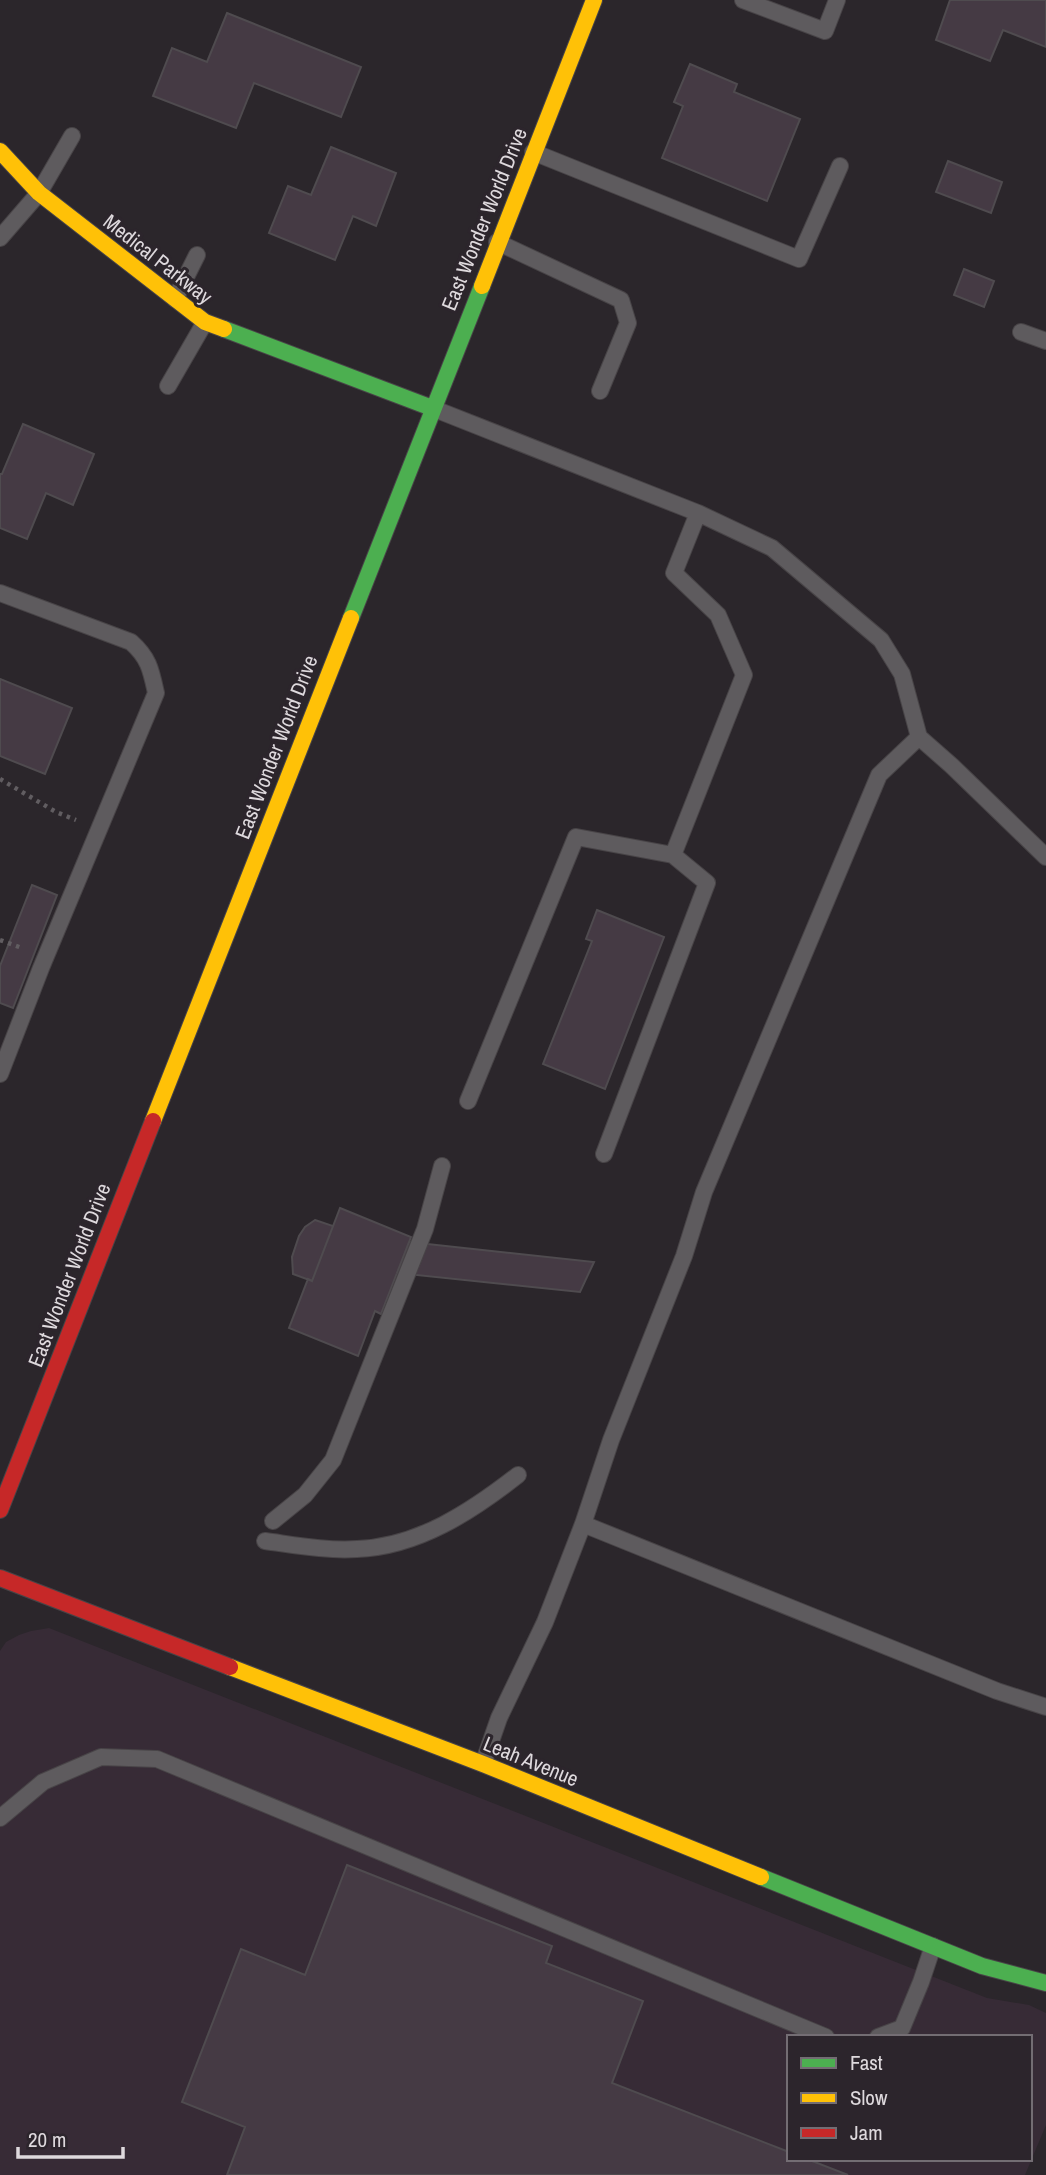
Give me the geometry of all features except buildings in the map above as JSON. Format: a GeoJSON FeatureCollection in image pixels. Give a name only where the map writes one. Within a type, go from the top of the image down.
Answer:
{"type":"FeatureCollection","features":[{"type":"Feature","properties":{"kind":"street","name":"East Wonder World Drive"},"geometry":{"type":"LineString","coordinates":[[0,1510],[594,0]]}},
{"type":"Feature","properties":{"kind":"street","name":"Medical Parkway"},"geometry":{"type":"LineString","coordinates":[[0,152],[39,193],[205,322],[432,408]]}},
{"type":"Feature","properties":{"kind":"street","name":"Leah Avenue"},"geometry":{"type":"LineString","coordinates":[[0,1578],[483,1764],[982,1966],[1046,1983]]}},
{"type":"Feature","properties":{"kind":"lane"},"geometry":{"type":"LineString","coordinates":[[752,2],[825,31],[837,0]]}},
{"type":"Feature","properties":{"kind":"lane"},"geometry":{"type":"LineString","coordinates":[[0,238],[39,193],[72,136]]}},
{"type":"Feature","properties":{"kind":"lane"},"geometry":{"type":"LineString","coordinates":[[533,152],[799,258],[840,166]]}},
{"type":"Feature","properties":{"kind":"lane"},"geometry":{"type":"LineString","coordinates":[[497,242],[621,300],[628,323],[600,391]]}},
{"type":"Feature","properties":{"kind":"lane"},"geometry":{"type":"LineString","coordinates":[[175,299],[197,255]]}},
{"type":"Feature","properties":{"kind":"lane"},"geometry":{"type":"LineString","coordinates":[[168,386],[205,322]]}},
{"type":"Feature","properties":{"kind":"lane"},"geometry":{"type":"LineString","coordinates":[[1021,332],[1046,341]]}},
{"type":"Feature","properties":{"kind":"lane"},"geometry":{"type":"LineString","coordinates":[[432,408],[698,513],[772,548],[881,640],[902,674],[919,737],[1046,857]]}},
{"type":"Feature","properties":{"kind":"lane"},"geometry":{"type":"LineString","coordinates":[[673,855],[744,675],[718,615],[674,573],[698,513]]}},
{"type":"Feature","properties":{"kind":"lane"},"geometry":{"type":"LineString","coordinates":[[0,593],[131,642],[144,654],[152,672],[156,693],[126,759],[100,830],[41,968],[0,1074]]}},
{"type":"Feature","properties":{"kind":"lane"},"geometry":{"type":"LineString","coordinates":[[483,1764],[499,1718],[545,1622],[583,1524],[611,1440],[684,1256],[704,1192],[879,775],[919,737]]}},
{"type":"Feature","properties":{"kind":"lane"},"geometry":{"type":"LineString","coordinates":[[468,1101],[576,837],[673,855],[707,883],[604,1154]]}},
{"type":"Feature","properties":{"kind":"lane"},"geometry":{"type":"LineString","coordinates":[[273,1521],[305,1495],[333,1460],[425,1229],[442,1166]]}},
{"type":"Feature","properties":{"kind":"lane"},"geometry":{"type":"LineString","coordinates":[[265,1541],[359,1550],[397,1542],[461,1517],[518,1475]]}},
{"type":"Feature","properties":{"kind":"lane"},"geometry":{"type":"LineString","coordinates":[[583,1524],[997,1691],[1046,1707]]}},
{"type":"Feature","properties":{"kind":"lane"},"geometry":{"type":"LineString","coordinates":[[0,1818],[43,1782],[101,1757],[157,1759],[821,2035]]}},
{"type":"Feature","properties":{"kind":"lane"},"geometry":{"type":"LineString","coordinates":[[883,2035],[902,2028],[933,1946]]}},
{"type":"Feature","properties":{"kind":"path"},"geometry":{"type":"LineString","coordinates":[[0,779],[56,812],[100,830]]}},
{"type":"Feature","properties":{"kind":"shaded area"},"geometry":{"type":"Polygon","coordinates":[[[49,1628],[987,1998],[1029,2005],[1046,2013],[1046,2125],[1032,2158],[1032,2035],[787,2035],[787,2161],[1031,2161],[1025,2175],[0,2175],[0,1651],[6,1642],[19,1635],[49,1628]]]}},
{"type":"Feature","properties":{"kind":"traffic: fast"},"geometry":{"type":"LineString","coordinates":[[351,618],[482,286]]}},
{"type":"Feature","properties":{"kind":"traffic: fast"},"geometry":{"type":"LineString","coordinates":[[224,329],[432,408]]}},
{"type":"Feature","properties":{"kind":"traffic: fast"},"geometry":{"type":"LineString","coordinates":[[761,1877],[982,1966],[1046,1983]]}},
{"type":"Feature","properties":{"kind":"traffic: slow"},"geometry":{"type":"LineString","coordinates":[[482,286],[594,0]]}},
{"type":"Feature","properties":{"kind":"traffic: slow"},"geometry":{"type":"LineString","coordinates":[[0,151],[39,193],[205,322],[224,329]]}},
{"type":"Feature","properties":{"kind":"traffic: slow"},"geometry":{"type":"LineString","coordinates":[[153,1121],[351,618]]}},
{"type":"Feature","properties":{"kind":"traffic: slow"},"geometry":{"type":"LineString","coordinates":[[230,1667],[483,1764],[761,1877]]}},
{"type":"Feature","properties":{"kind":"traffic: jam"},"geometry":{"type":"LineString","coordinates":[[0,1510],[153,1121]]}},
{"type":"Feature","properties":{"kind":"traffic: jam"},"geometry":{"type":"LineString","coordinates":[[0,1578],[230,1667]]}}]}
